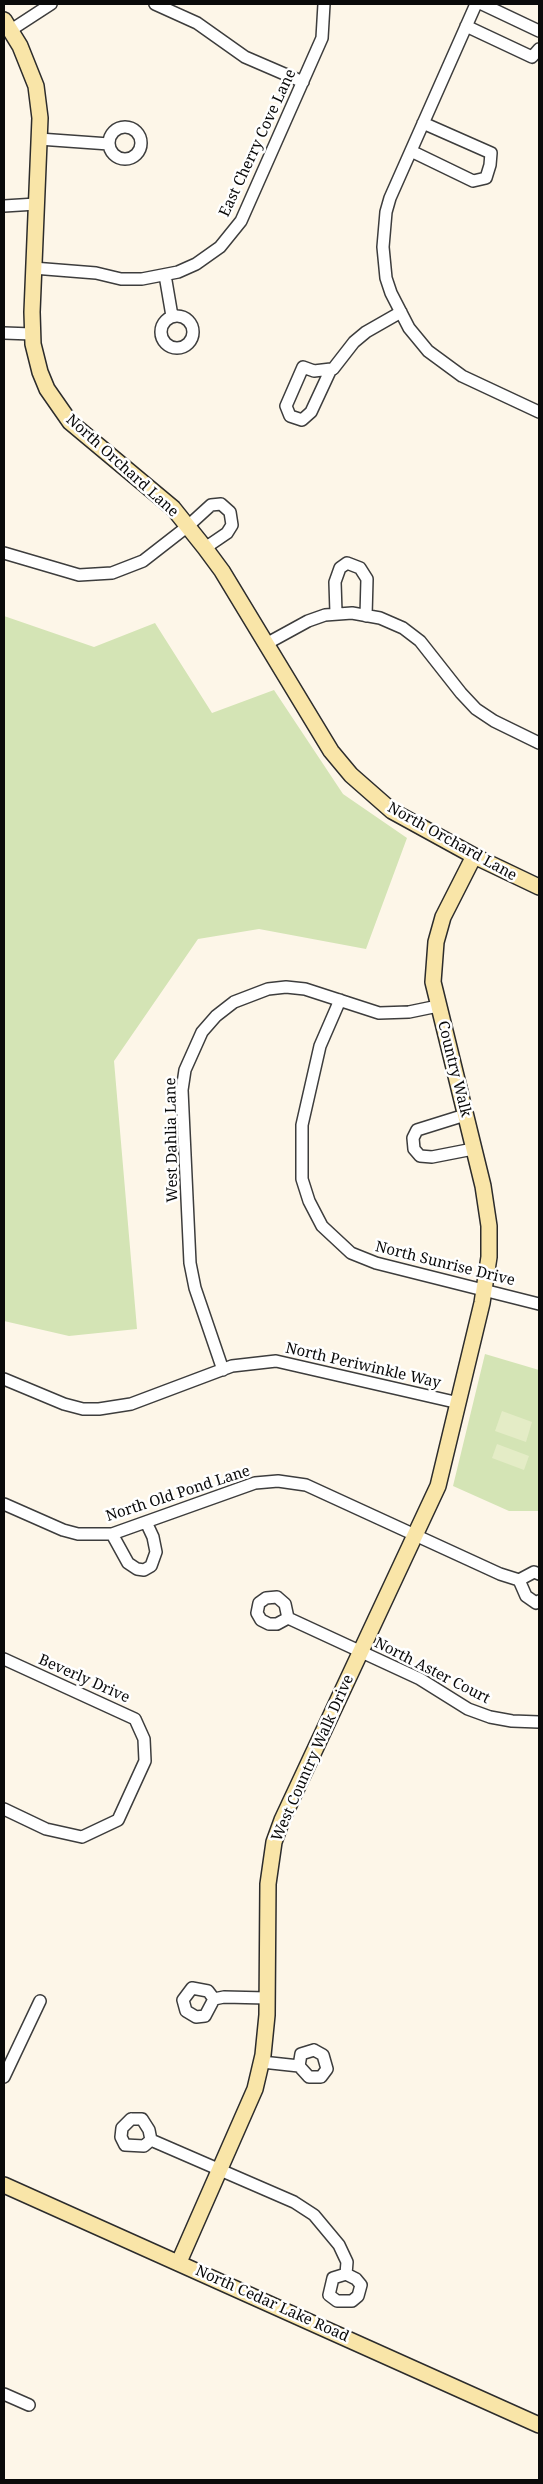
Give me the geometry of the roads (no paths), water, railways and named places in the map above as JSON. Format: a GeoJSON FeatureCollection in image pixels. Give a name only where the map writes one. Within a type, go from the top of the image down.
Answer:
{"type":"FeatureCollection","features":[{"type":"Feature","properties":{"kind":"street"},"geometry":{"type":"LineString","coordinates":[[7,25],[51,4]]}},
{"type":"Feature","properties":{"kind":"street"},"geometry":{"type":"LineString","coordinates":[[155,4],[197,23],[245,57],[303,82]]}},
{"type":"Feature","properties":{"kind":"street","name":"East Cherry Cove Lane"},"geometry":{"type":"LineString","coordinates":[[34,268],[96,273],[121,279],[142,279],[178,272],[196,264],[215,251],[232,234],[241,221],[303,82],[322,38],[324,4]]}},
{"type":"Feature","properties":{"kind":"street"},"geometry":{"type":"LineString","coordinates":[[476,4],[386,212],[383,247],[386,278],[401,312],[419,341],[445,365],[462,376],[539,412]]}},
{"type":"Feature","properties":{"kind":"street"},"geometry":{"type":"LineString","coordinates":[[482,4],[539,31]]}},
{"type":"Feature","properties":{"kind":"street","name":"North Orchard Lane"},"geometry":{"type":"LineString","coordinates":[[7,25],[27,60],[36,86],[40,118],[32,334],[40,372],[47,389],[70,422],[172,508],[188,526],[222,571],[331,752],[351,775],[392,811],[474,856],[539,887]]}},
{"type":"Feature","properties":{"kind":"street"},"geometry":{"type":"LineString","coordinates":[[466,26],[532,57],[539,49]]}},
{"type":"Feature","properties":{"kind":"street"},"geometry":{"type":"LineString","coordinates":[[411,151],[473,181],[486,178],[491,153],[423,123]]}},
{"type":"Feature","properties":{"kind":"street"},"geometry":{"type":"LineString","coordinates":[[39,139],[110,144]]}},
{"type":"Feature","properties":{"kind":"street"},"geometry":{"type":"LineString","coordinates":[[4,206],[36,204]]}},
{"type":"Feature","properties":{"kind":"street"},"geometry":{"type":"LineString","coordinates":[[165,275],[172,316]]}},
{"type":"Feature","properties":{"kind":"street"},"geometry":{"type":"LineString","coordinates":[[332,369],[314,371],[303,367],[286,406],[290,416],[302,420],[312,412],[332,369],[360,337],[401,312]]}},
{"type":"Feature","properties":{"kind":"street"},"geometry":{"type":"LineString","coordinates":[[4,333],[32,334]]}},
{"type":"Feature","properties":{"kind":"street"},"geometry":{"type":"LineString","coordinates":[[4,552],[79,575],[112,574],[143,561],[188,526],[211,504],[221,504],[230,512],[232,525],[227,533],[205,548]]}},
{"type":"Feature","properties":{"kind":"street"},"geometry":{"type":"LineString","coordinates":[[336,613],[335,582],[340,568],[347,563],[360,568],[368,579],[366,616]]}},
{"type":"Feature","properties":{"kind":"street"},"geometry":{"type":"LineString","coordinates":[[266,644],[308,621],[336,613],[380,618],[409,632],[420,641],[476,709],[494,721],[539,743]]}},
{"type":"Feature","properties":{"kind":"street","name":"Country Walk"},"geometry":{"type":"LineString","coordinates":[[474,856],[443,917],[436,942],[433,982],[483,1186],[489,1226],[489,1257],[484,1290]]}},
{"type":"Feature","properties":{"kind":"street","name":"West Dahlia Lane"},"geometry":{"type":"LineString","coordinates":[[222,1370],[195,1288],[190,1264],[182,1090],[185,1070],[202,1032],[216,1016],[245,997],[268,989],[286,987],[305,989],[380,1013],[410,1012],[438,1006]]}},
{"type":"Feature","properties":{"kind":"street","name":"North Sunrise Drive"},"geometry":{"type":"LineString","coordinates":[[340,1000],[320,1046],[302,1125],[300,1153],[302,1179],[309,1201],[322,1226],[351,1253],[393,1269],[539,1304]]}},
{"type":"Feature","properties":{"kind":"street"},"geometry":{"type":"LineString","coordinates":[[465,1114],[417,1130],[413,1138],[414,1149],[420,1156],[432,1156],[473,1149]]}},
{"type":"Feature","properties":{"kind":"street","name":"West Country Walk Drive"},"geometry":{"type":"LineString","coordinates":[[179,2262],[256,2090],[262,2062],[267,1998],[268,1884],[274,1842],[282,1820],[417,1535],[438,1486],[484,1290]]}},
{"type":"Feature","properties":{"kind":"street","name":"North Periwinkle Way"},"geometry":{"type":"LineString","coordinates":[[4,1379],[64,1404],[83,1409],[100,1410],[132,1404],[222,1370],[251,1363],[276,1362],[459,1403]]}},
{"type":"Feature","properties":{"kind":"street","name":"North Old Pond Lane"},"geometry":{"type":"LineString","coordinates":[[4,1504],[63,1530],[78,1534],[112,1534],[255,1483],[278,1482],[306,1485],[500,1574],[518,1580]]}},
{"type":"Feature","properties":{"kind":"street"},"geometry":{"type":"LineString","coordinates":[[112,1534],[128,1563],[137,1569],[144,1570],[151,1566],[156,1552],[153,1537],[146,1522]]}},
{"type":"Feature","properties":{"kind":"street"},"geometry":{"type":"LineString","coordinates":[[539,1574],[534,1572],[518,1580],[530,1600],[536,1603],[539,1601]]}},
{"type":"Feature","properties":{"kind":"street","name":"North Aster Court"},"geometry":{"type":"LineString","coordinates":[[288,1618],[420,1679],[468,1709],[490,1717],[512,1721],[539,1722]]}},
{"type":"Feature","properties":{"kind":"street","name":"Beverly Drive"},"geometry":{"type":"LineString","coordinates":[[4,1659],[136,1719],[144,1739],[145,1761],[118,1820],[82,1837],[46,1829],[4,1809]]}},
{"type":"Feature","properties":{"kind":"street"},"geometry":{"type":"LineString","coordinates":[[214,1999],[267,1998]]}},
{"type":"Feature","properties":{"kind":"street"},"geometry":{"type":"LineString","coordinates":[[4,2077],[40,2001]]}},
{"type":"Feature","properties":{"kind":"street"},"geometry":{"type":"LineString","coordinates":[[262,2062],[299,2066]]}},
{"type":"Feature","properties":{"kind":"street"},"geometry":{"type":"LineString","coordinates":[[152,2140],[294,2202],[314,2215],[338,2246],[347,2262],[346,2274]]}},
{"type":"Feature","properties":{"kind":"street","name":"North Cedar Lake Road"},"geometry":{"type":"LineString","coordinates":[[4,2185],[539,2425]]}},
{"type":"Feature","properties":{"kind":"street"},"geometry":{"type":"LineString","coordinates":[[4,2394],[29,2406]]}}]}
